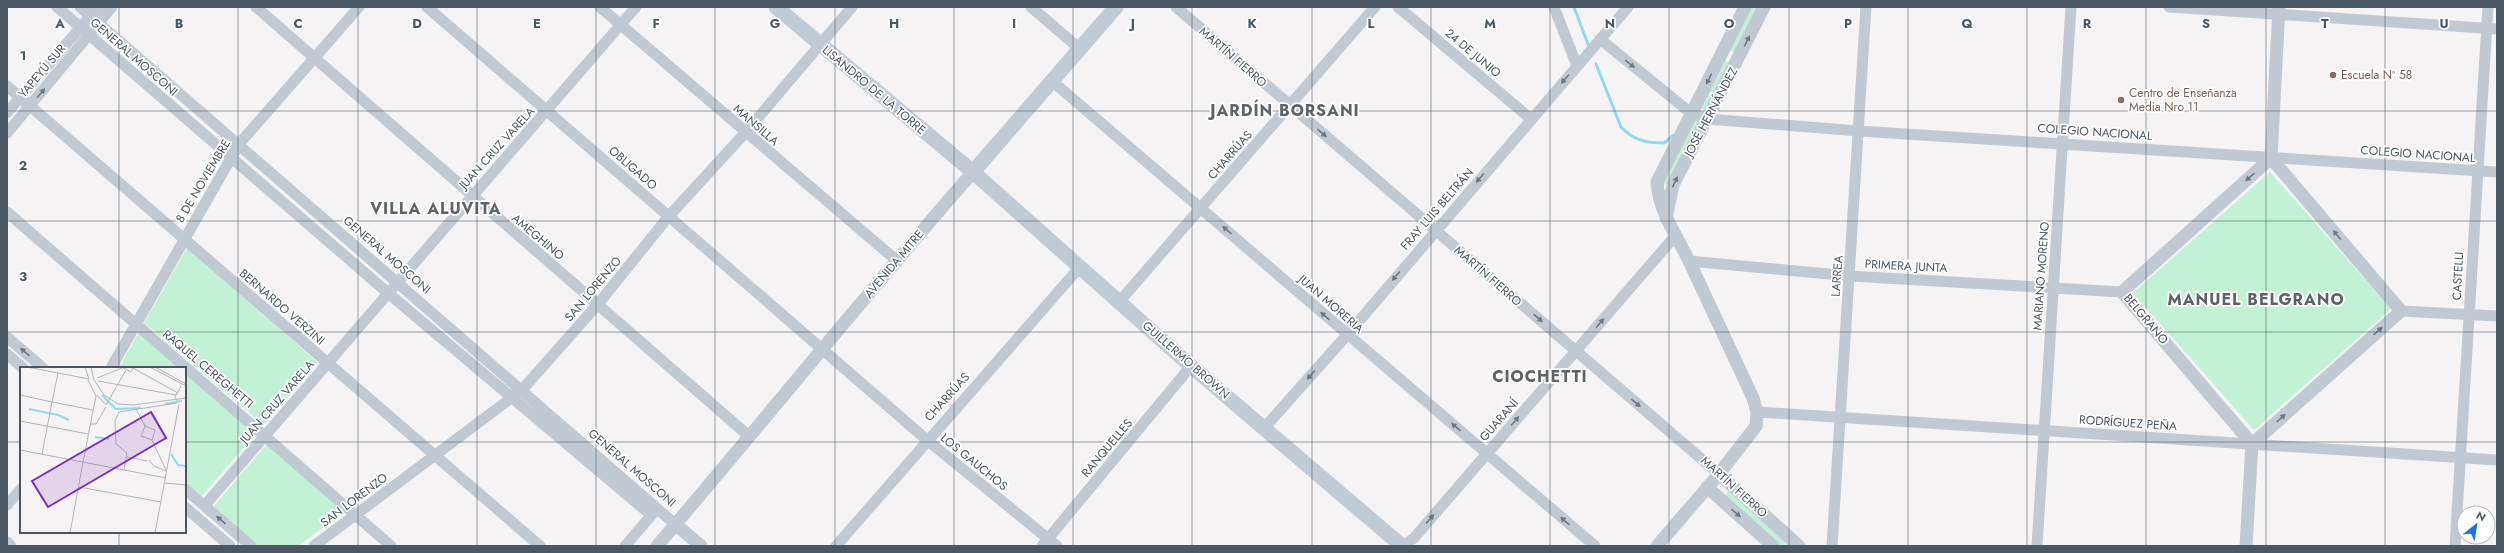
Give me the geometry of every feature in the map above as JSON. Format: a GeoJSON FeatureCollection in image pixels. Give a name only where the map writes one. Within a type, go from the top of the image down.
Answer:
{"type":"FeatureCollection","features":[{"type":"Feature","properties":{"kind":"main road","name":"LISANDRO DE LA TORRE"},"geometry":{"type":"LineString","coordinates":[[776,7],[973,172]]}},
{"type":"Feature","properties":{"kind":"main road","name":"AVENIDA MITRE"},"geometry":{"type":"LineString","coordinates":[[973,172],[1116,7]]}},
{"type":"Feature","properties":{"kind":"main road","name":"GUILLERMO BROWN"},"geometry":{"type":"LineString","coordinates":[[973,172],[1079,268],[1191,366],[1265,427],[1402,546]]}},
{"type":"Feature","properties":{"kind":"street","name":"GENERAL MOSCONI"},"geometry":{"type":"LineString","coordinates":[[57,7],[230,158],[512,399],[655,511],[676,524]]}},
{"type":"Feature","properties":{"kind":"street","name":"GENERAL MOSCONI"},"geometry":{"type":"LineString","coordinates":[[80,7],[96,15],[239,144],[522,390],[655,511]]}},
{"type":"Feature","properties":{"kind":"street","name":"YAPEYÚ SUR"},"geometry":{"type":"LineString","coordinates":[[7,133],[30,107],[96,15],[112,7]]}},
{"type":"Feature","properties":{"kind":"street","name":"AMEGHINO"},"geometry":{"type":"LineString","coordinates":[[256,7],[471,197],[598,304],[750,437]]}},
{"type":"Feature","properties":{"kind":"street","name":"8 DE NOVIEMBRE"},"geometry":{"type":"LineString","coordinates":[[112,367],[239,144],[359,7]]}},
{"type":"Feature","properties":{"kind":"street","name":"OBLIGADO"},"geometry":{"type":"LineString","coordinates":[[427,7],[823,348]]}},
{"type":"Feature","properties":{"kind":"street","name":"MANSILLA"},"geometry":{"type":"LineString","coordinates":[[600,7],[745,133],[896,260]]}},
{"type":"Feature","properties":{"kind":"street","name":"JUAN CRUZ VARELA"},"geometry":{"type":"LineString","coordinates":[[205,506],[265,434],[328,364],[471,197],[548,111],[636,7]]}},
{"type":"Feature","properties":{"kind":"street","name":"SAN LORENZO"},"geometry":{"type":"LineString","coordinates":[[314,546],[512,399],[522,390],[598,304],[669,216],[745,133],[852,7]]}},
{"type":"Feature","properties":{"kind":"street"},"geometry":{"type":"LineString","coordinates":[[1031,7],[1080,49]]}},
{"type":"Feature","properties":{"kind":"street","name":"MARTÍN FIERRO"},"geometry":{"type":"LineString","coordinates":[[1176,7],[1719,474],[1799,546]]}},
{"type":"Feature","properties":{"kind":"street","name":"CHARRÚAS"},"geometry":{"type":"LineString","coordinates":[[1119,302],[1375,7]]}},
{"type":"Feature","properties":{"kind":"street","name":"24 DE JUNIO"},"geometry":{"type":"LineString","coordinates":[[1398,7],[1531,119]]}},
{"type":"Feature","properties":{"kind":"street"},"geometry":{"type":"LineString","coordinates":[[1554,7],[1577,66]]}},
{"type":"Feature","properties":{"kind":"street","name":"FRAY LUIS BELTRÁN"},"geometry":{"type":"LineString","coordinates":[[1265,427],[1347,335],[1435,230],[1628,7]]}},
{"type":"Feature","properties":{"kind":"street","name":"JOSÉ HERNÁNDEZ"},"geometry":{"type":"LineString","coordinates":[[1745,7],[1692,114],[1658,175],[1659,200],[1665,220],[1676,235],[1689,261],[1753,398],[1757,412]]}},
{"type":"Feature","properties":{"kind":"street","name":"JOSÉ HERNÁNDEZ"},"geometry":{"type":"LineString","coordinates":[[1665,220],[1673,185],[1738,62],[1764,7]]}},
{"type":"Feature","properties":{"kind":"street","name":"LARREA"},"geometry":{"type":"LineString","coordinates":[[1832,546],[1866,7]]}},
{"type":"Feature","properties":{"kind":"street","name":"MARIANO MORENO"},"geometry":{"type":"LineString","coordinates":[[2037,546],[2054,288],[2070,7]]}},
{"type":"Feature","properties":{"kind":"street"},"geometry":{"type":"LineString","coordinates":[[2169,7],[2278,11],[2491,28]]}},
{"type":"Feature","properties":{"kind":"street","name":"CASTELLI"},"geometry":{"type":"LineString","coordinates":[[2454,546],[2461,458],[2477,171],[2491,28],[2488,7]]}},
{"type":"Feature","properties":{"kind":"street"},"geometry":{"type":"LineString","coordinates":[[2278,11],[2271,158],[2401,311]]}},
{"type":"Feature","properties":{"kind":"street","name":"YAPEYÚ SUR"},"geometry":{"type":"LineString","coordinates":[[7,113],[20,97],[85,31]]}},
{"type":"Feature","properties":{"kind":"street"},"geometry":{"type":"LineString","coordinates":[[1600,39],[1692,114]]}},
{"type":"Feature","properties":{"kind":"street"},"geometry":{"type":"LineString","coordinates":[[1721,53],[1738,62]]}},
{"type":"Feature","properties":{"kind":"street","name":"JUAN MORERIA"},"geometry":{"type":"LineString","coordinates":[[1052,81],[1595,546]]}},
{"type":"Feature","properties":{"kind":"street","name":"BERNARDO VERZINI"},"geometry":{"type":"LineString","coordinates":[[7,86],[183,240],[540,546]]}},
{"type":"Feature","properties":{"kind":"street","name":"COLEGIO NACIONAL"},"geometry":{"type":"LineString","coordinates":[[1692,114],[1707,119],[1859,131],[2497,172]]}},
{"type":"Feature","properties":{"kind":"street","name":"BELGRANO"},"geometry":{"type":"LineString","coordinates":[[2252,444],[2122,292],[2271,158]]}},
{"type":"Feature","properties":{"kind":"street","name":"AVENIDA MITRE"},"geometry":{"type":"LineString","coordinates":[[657,546],[750,437],[896,260],[973,172]]}},
{"type":"Feature","properties":{"kind":"street","name":"RAQUEL CEREGHETTI"},"geometry":{"type":"LineString","coordinates":[[7,212],[186,367]]}},
{"type":"Feature","properties":{"kind":"street","name":"GUARANÍ"},"geometry":{"type":"LineString","coordinates":[[1402,546],[1414,538],[1676,235]]}},
{"type":"Feature","properties":{"kind":"street","name":"PRIMERA JUNTA"},"geometry":{"type":"LineString","coordinates":[[1689,261],[1850,276],[2122,292]]}},
{"type":"Feature","properties":{"kind":"street","name":"CHARRÚAS"},"geometry":{"type":"LineString","coordinates":[[836,546],[927,440],[1079,268]]}},
{"type":"Feature","properties":{"kind":"street"},"geometry":{"type":"LineString","coordinates":[[2246,546],[2252,444],[2401,311],[2497,316]]}},
{"type":"Feature","properties":{"kind":"street"},"geometry":{"type":"LineString","coordinates":[[7,337],[43,367]]}},
{"type":"Feature","properties":{"kind":"street","name":"LOS GAUCHOS"},"geometry":{"type":"LineString","coordinates":[[823,348],[1045,542],[1057,546]]}},
{"type":"Feature","properties":{"kind":"street"},"geometry":{"type":"LineString","coordinates":[[7,354],[22,367]]}},
{"type":"Feature","properties":{"kind":"street","name":"RANQUELLES"},"geometry":{"type":"LineString","coordinates":[[1045,542],[1191,366]]}},
{"type":"Feature","properties":{"kind":"street","name":"RAQUEL CEREGHETTI"},"geometry":{"type":"LineString","coordinates":[[186,367],[265,434],[391,546]]}},
{"type":"Feature","properties":{"kind":"street"},"geometry":{"type":"LineString","coordinates":[[1657,546],[1719,474],[1756,426],[1757,412]]}},
{"type":"Feature","properties":{"kind":"street","name":"RODRÍGUEZ PEÑA"},"geometry":{"type":"LineString","coordinates":[[1757,412],[1840,419],[2497,460]]}},
{"type":"Feature","properties":{"kind":"street","name":"MARTÍN FIERRO"},"geometry":{"type":"LineString","coordinates":[[1707,487],[1773,546]]}},
{"type":"Feature","properties":{"kind":"street"},"geometry":{"type":"LineString","coordinates":[[7,505],[20,489]]}},
{"type":"Feature","properties":{"kind":"street"},"geometry":{"type":"LineString","coordinates":[[186,490],[251,546]]}},
{"type":"Feature","properties":{"kind":"street"},"geometry":{"type":"LineString","coordinates":[[186,508],[230,546]]}},
{"type":"Feature","properties":{"kind":"street"},"geometry":{"type":"LineString","coordinates":[[625,546],[655,511]]}},
{"type":"Feature","properties":{"kind":"street"},"geometry":{"type":"LineString","coordinates":[[676,524],[701,546]]}},
{"type":"Feature","properties":{"kind":"street"},"geometry":{"type":"LineString","coordinates":[[7,542],[11,546]]}},
{"type":"Feature","properties":{"kind":"green space"},"geometry":{"type":"Polygon","coordinates":[[[1751,7],[1758,7],[1734,52],[1729,50],[1751,7]]]}},
{"type":"Feature","properties":{"kind":"green space"},"geometry":{"type":"Polygon","coordinates":[[[1726,61],[1731,64],[1707,110],[1701,108],[1726,61]]]}},
{"type":"Feature","properties":{"kind":"green space"},"geometry":{"type":"Polygon","coordinates":[[[1693,120],[1699,123],[1666,185],[1661,182],[1693,120]]]}},
{"type":"Feature","properties":{"kind":"green space"},"geometry":{"type":"Polygon","coordinates":[[[2270,172],[2391,309],[2254,430],[2133,293],[2270,172]]]}},
{"type":"Feature","properties":{"kind":"green space"},"geometry":{"type":"Polygon","coordinates":[[[187,248],[317,362],[264,425],[144,323],[187,248]]]}},
{"type":"Feature","properties":{"kind":"green space"},"geometry":{"type":"Polygon","coordinates":[[[139,332],[179,367],[120,367],[139,332]]]}},
{"type":"Feature","properties":{"kind":"green space"},"geometry":{"type":"Polygon","coordinates":[[[186,373],[256,433],[202,496],[186,483],[186,373]]]}},
{"type":"Feature","properties":{"kind":"green space"},"geometry":{"type":"Polygon","coordinates":[[[268,443],[344,512],[298,546],[258,546],[213,507],[268,443]]]}},
{"type":"Feature","properties":{"kind":"green space"},"geometry":{"type":"Polygon","coordinates":[[[1729,490],[1792,546],[1781,546],[1725,495],[1729,490]]]}},
{"type":"Feature","properties":{"kind":"waterway"},"geometry":{"type":"LineString","coordinates":[[1574,7],[1589,47]]}},
{"type":"Feature","properties":{"kind":"waterway"},"geometry":{"type":"LineString","coordinates":[[1596,64],[1621,127],[1635,138],[1657,143],[1664,143],[1674,135]]}},
{"type":"Feature","properties":{"kind":"place","name":"Escuela Nº 58"},"geometry":{"type":"Point","coordinates":[2333,75]}},
{"type":"Feature","properties":{"kind":"place","name":"Centro de Enseñanza Media Nro 11"},"geometry":{"type":"Point","coordinates":[2121,100]}},
{"type":"Feature","properties":{"kind":"district","name":"JARDÍN BORSANI"},"geometry":{"type":"Point","coordinates":[1285,110]}},
{"type":"Feature","properties":{"kind":"district","name":"VILLA ALUVITA"},"geometry":{"type":"Point","coordinates":[436,208]}},
{"type":"Feature","properties":{"kind":"district","name":"MANUEL BELGRANO"},"geometry":{"type":"Point","coordinates":[2256,299]}},
{"type":"Feature","properties":{"kind":"district","name":"CIOCHETTI"},"geometry":{"type":"Point","coordinates":[1540,376]}}]}
